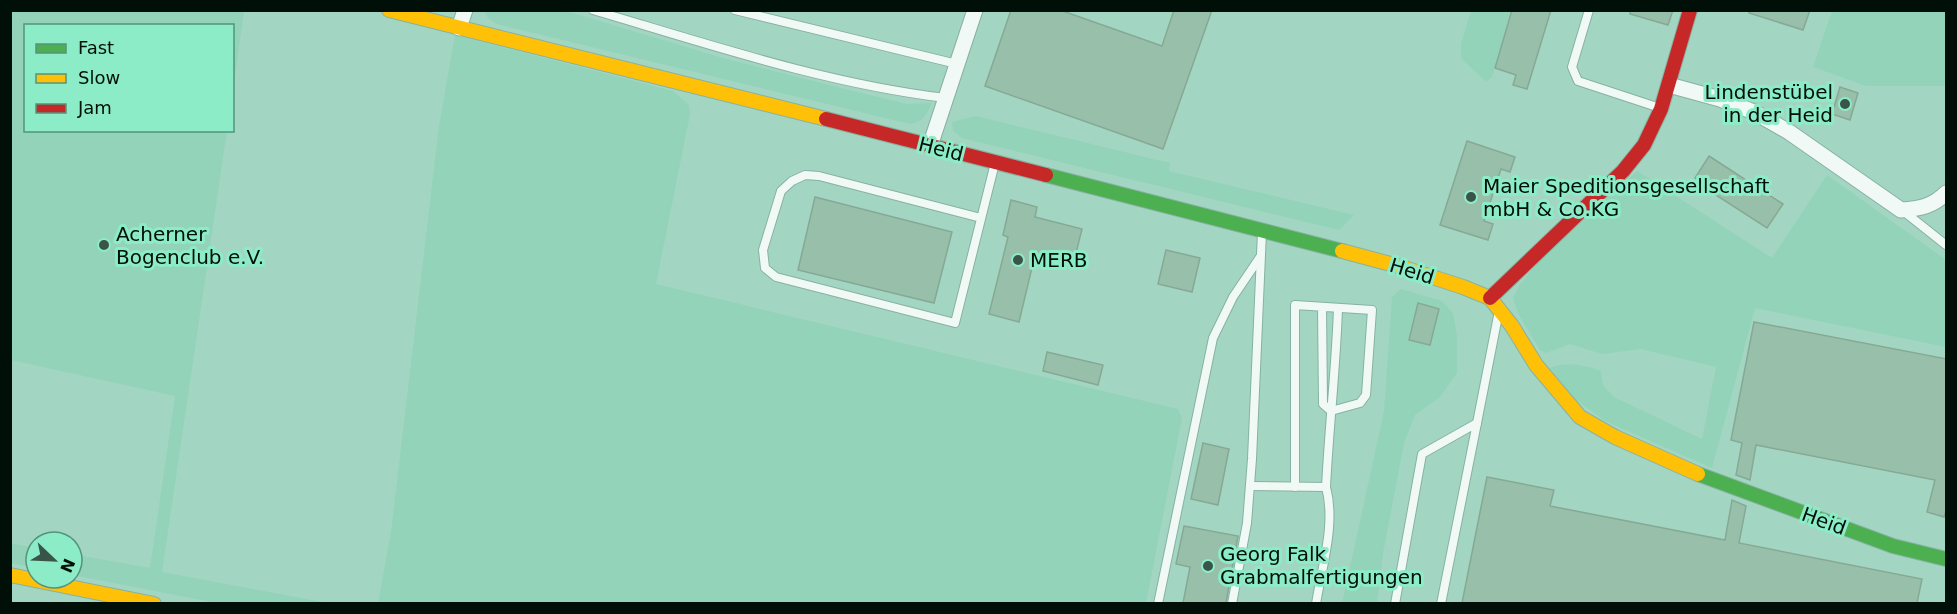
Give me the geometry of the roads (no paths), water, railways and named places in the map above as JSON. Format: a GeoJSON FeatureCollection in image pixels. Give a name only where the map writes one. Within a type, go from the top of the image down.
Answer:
{"type":"FeatureCollection","features":[{"type":"Feature","properties":{"kind":"street","name":"Heid"},"geometry":{"type":"LineString","coordinates":[[389,10],[1398,266],[1490,298],[1557,392],[1580,417],[1615,437],[1694,472],[1814,518],[1893,546],[1947,559]]}},
{"type":"Feature","properties":{"kind":"street"},"geometry":{"type":"LineString","coordinates":[[459,28],[465,10]]}},
{"type":"Feature","properties":{"kind":"street"},"geometry":{"type":"LineString","coordinates":[[930,146],[975,10]]}},
{"type":"Feature","properties":{"kind":"street"},"geometry":{"type":"LineString","coordinates":[[1490,298],[1623,171],[1644,145],[1661,109],[1690,10]]}},
{"type":"Feature","properties":{"kind":"street"},"geometry":{"type":"LineString","coordinates":[[1669,84],[1754,112],[1789,132],[1901,210],[1918,209],[1937,202],[1947,193]]}},
{"type":"Feature","properties":{"kind":"street"},"geometry":{"type":"LineString","coordinates":[[10,575],[154,603]]}},
{"type":"Feature","properties":{"kind":"lane"},"geometry":{"type":"LineString","coordinates":[[593,10],[839,79],[900,93],[946,98]]}},
{"type":"Feature","properties":{"kind":"lane"},"geometry":{"type":"LineString","coordinates":[[735,10],[957,64]]}},
{"type":"Feature","properties":{"kind":"lane"},"geometry":{"type":"LineString","coordinates":[[1589,10],[1572,67],[1578,81],[1661,109]]}},
{"type":"Feature","properties":{"kind":"lane"},"geometry":{"type":"LineString","coordinates":[[981,218],[819,176],[805,175],[792,181],[781,191],[763,250],[765,268],[776,277],[956,323],[995,162]]}},
{"type":"Feature","properties":{"kind":"lane"},"geometry":{"type":"LineString","coordinates":[[1901,210],[1947,245]]}},
{"type":"Feature","properties":{"kind":"lane"},"geometry":{"type":"LineString","coordinates":[[1232,603],[1247,523],[1250,486],[1262,231]]}},
{"type":"Feature","properties":{"kind":"lane"},"geometry":{"type":"LineString","coordinates":[[1158,603],[1213,338],[1233,297],[1261,256]]}},
{"type":"Feature","properties":{"kind":"lane"},"geometry":{"type":"LineString","coordinates":[[1295,487],[1295,305],[1372,310],[1366,395],[1360,403],[1331,411]]}},
{"type":"Feature","properties":{"kind":"lane"},"geometry":{"type":"LineString","coordinates":[[1322,307],[1323,404],[1331,411]]}},
{"type":"Feature","properties":{"kind":"lane"},"geometry":{"type":"LineString","coordinates":[[1316,603],[1330,521],[1330,500],[1326,487],[1331,411],[1335,387],[1338,308]]}},
{"type":"Feature","properties":{"kind":"lane"},"geometry":{"type":"LineString","coordinates":[[1441,603],[1499,310]]}},
{"type":"Feature","properties":{"kind":"lane"},"geometry":{"type":"LineString","coordinates":[[1395,603],[1422,454],[1477,423]]}},
{"type":"Feature","properties":{"kind":"lane"},"geometry":{"type":"LineString","coordinates":[[1250,486],[1326,487]]}},
{"type":"Feature","properties":{"kind":"place","name":"Lindenstübel in der Heid"},"geometry":{"type":"Point","coordinates":[1845,104]}},
{"type":"Feature","properties":{"kind":"place","name":"Maier Speditionsgesellschaft mbH & Co.KG"},"geometry":{"type":"Point","coordinates":[1471,197]}},
{"type":"Feature","properties":{"kind":"place","name":"Acherner Bogenclub e.V."},"geometry":{"type":"Point","coordinates":[104,245]}},
{"type":"Feature","properties":{"kind":"place","name":"MERB"},"geometry":{"type":"Point","coordinates":[1018,260]}},
{"type":"Feature","properties":{"kind":"place","name":"Georg Falk Grabmalfertigungen"},"geometry":{"type":"Point","coordinates":[1208,566]}}]}
